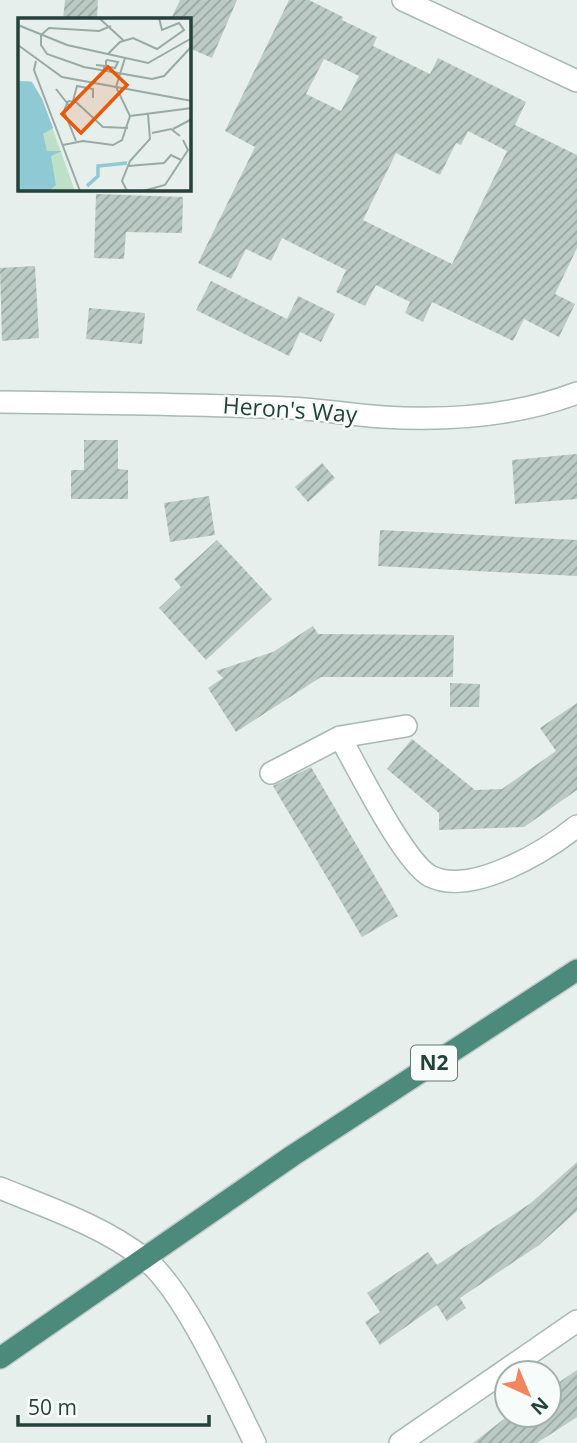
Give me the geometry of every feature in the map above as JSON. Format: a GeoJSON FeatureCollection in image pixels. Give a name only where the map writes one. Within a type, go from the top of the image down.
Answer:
{"type":"FeatureCollection","features":[{"type":"Feature","properties":{"kind":"highway","name":"N2"},"geometry":{"type":"LineString","coordinates":[[0,1358],[146,1260],[292,1156],[577,970]]}},
{"type":"Feature","properties":{"kind":"street"},"geometry":{"type":"LineString","coordinates":[[403,0],[577,81]]}},
{"type":"Feature","properties":{"kind":"street","name":"Heron's Way"},"geometry":{"type":"LineString","coordinates":[[0,402],[189,404],[298,408],[384,417],[466,416],[535,408],[577,393]]}},
{"type":"Feature","properties":{"kind":"street"},"geometry":{"type":"LineString","coordinates":[[271,773],[340,737],[406,726]]}},
{"type":"Feature","properties":{"kind":"street"},"geometry":{"type":"LineString","coordinates":[[340,737],[418,867],[432,877],[454,880],[516,867],[552,846],[577,826]]}},
{"type":"Feature","properties":{"kind":"street"},"geometry":{"type":"LineString","coordinates":[[0,1188],[88,1224],[146,1260],[173,1293],[203,1341],[255,1443]]}},
{"type":"Feature","properties":{"kind":"street"},"geometry":{"type":"LineString","coordinates":[[400,1443],[577,1321]]}},
{"type":"Feature","properties":{"kind":"building"},"geometry":{"type":"Polygon","coordinates":[[[65,0],[98,0],[97,18],[63,18],[65,0]]]}},
{"type":"Feature","properties":{"kind":"building"},"geometry":{"type":"Polygon","coordinates":[[[180,0],[237,0],[212,58],[191,49],[191,18],[171,18],[180,0]]]}},
{"type":"Feature","properties":{"kind":"building"},"geometry":{"type":"Polygon","coordinates":[[[289,0],[309,0],[343,17],[342,20],[377,37],[373,46],[430,74],[438,58],[526,102],[515,125],[577,155],[577,248],[555,294],[575,304],[559,337],[524,319],[513,341],[432,302],[423,322],[405,313],[410,302],[376,285],[365,306],[336,292],[346,270],[282,238],[271,261],[246,249],[231,279],[198,263],[255,147],[225,131],[289,0]],[[324,59],[306,94],[341,111],[359,76],[324,59]],[[468,131],[461,145],[456,143],[440,175],[396,153],[363,220],[452,264],[507,151],[468,131]]]}},
{"type":"Feature","properties":{"kind":"building"},"geometry":{"type":"Polygon","coordinates":[[[96,194],[183,197],[182,233],[126,232],[124,259],[94,258],[96,194]]]}},
{"type":"Feature","properties":{"kind":"building"},"geometry":{"type":"Polygon","coordinates":[[[35,266],[39,338],[2,341],[0,268],[35,266]]]}},
{"type":"Feature","properties":{"kind":"building"},"geometry":{"type":"Polygon","coordinates":[[[211,281],[287,319],[298,296],[335,314],[321,342],[300,332],[289,356],[196,310],[211,281]]]}},
{"type":"Feature","properties":{"kind":"building"},"geometry":{"type":"Polygon","coordinates":[[[89,308],[145,313],[142,344],[86,339],[89,308]]]}},
{"type":"Feature","properties":{"kind":"building"},"geometry":{"type":"Polygon","coordinates":[[[84,440],[118,440],[118,469],[128,470],[128,499],[71,499],[71,470],[84,470],[84,440]]]}},
{"type":"Feature","properties":{"kind":"building"},"geometry":{"type":"Polygon","coordinates":[[[577,454],[577,499],[515,504],[512,460],[577,454]]]}},
{"type":"Feature","properties":{"kind":"building"},"geometry":{"type":"Polygon","coordinates":[[[322,463],[335,478],[308,502],[295,487],[322,463]]]}},
{"type":"Feature","properties":{"kind":"building"},"geometry":{"type":"Polygon","coordinates":[[[209,496],[215,535],[170,542],[164,503],[209,496]]]}},
{"type":"Feature","properties":{"kind":"building"},"geometry":{"type":"Polygon","coordinates":[[[380,530],[577,540],[577,576],[378,566],[380,530]]]}},
{"type":"Feature","properties":{"kind":"building"},"geometry":{"type":"Polygon","coordinates":[[[217,540],[272,599],[206,660],[159,608],[181,587],[174,579],[217,540]]]}},
{"type":"Feature","properties":{"kind":"building"},"geometry":{"type":"Polygon","coordinates":[[[313,626],[318,634],[454,635],[453,677],[321,677],[236,732],[208,688],[223,678],[216,671],[273,652],[313,626]]]}},
{"type":"Feature","properties":{"kind":"building"},"geometry":{"type":"Polygon","coordinates":[[[450,683],[480,684],[479,707],[450,707],[450,683]]]}},
{"type":"Feature","properties":{"kind":"building"},"geometry":{"type":"Polygon","coordinates":[[[577,703],[577,790],[524,827],[439,830],[439,813],[387,769],[412,739],[475,790],[502,789],[556,751],[540,728],[577,703]]]}},
{"type":"Feature","properties":{"kind":"building"},"geometry":{"type":"Polygon","coordinates":[[[311,767],[398,916],[362,937],[273,786],[311,767]]]}},
{"type":"Feature","properties":{"kind":"building"},"geometry":{"type":"Polygon","coordinates":[[[577,1162],[577,1211],[539,1245],[460,1298],[466,1308],[447,1321],[437,1305],[380,1345],[365,1322],[380,1312],[367,1293],[428,1252],[437,1265],[531,1203],[577,1162]]]}},
{"type":"Feature","properties":{"kind":"building"},"geometry":{"type":"Polygon","coordinates":[[[577,1370],[577,1417],[563,1426],[563,1380],[577,1370]]]}},
{"type":"Feature","properties":{"kind":"building"},"geometry":{"type":"Polygon","coordinates":[[[493,1427],[559,1429],[537,1443],[473,1443],[493,1427]]]}}]}
